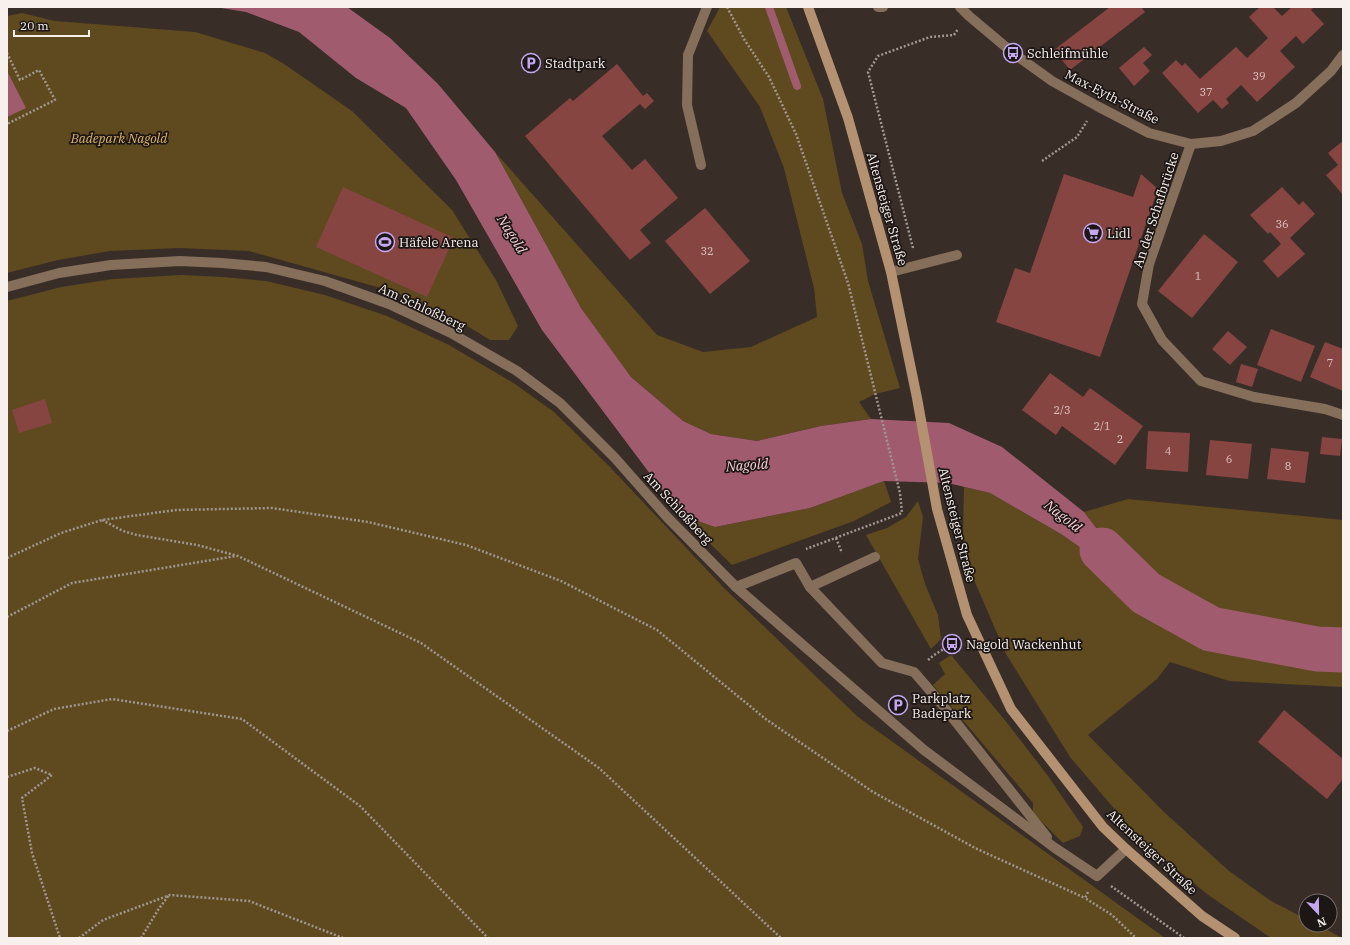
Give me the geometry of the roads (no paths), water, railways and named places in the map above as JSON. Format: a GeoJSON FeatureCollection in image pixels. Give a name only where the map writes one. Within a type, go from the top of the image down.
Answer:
{"type":"FeatureCollection","features":[{"type":"Feature","properties":{"kind":"main road","name":"Altensteiger Straße"},"geometry":{"type":"LineString","coordinates":[[808,7],[848,118],[891,272],[917,398],[937,509],[967,615],[1011,709],[1103,827],[1202,916],[1235,938]]}},
{"type":"Feature","properties":{"kind":"street"},"geometry":{"type":"LineString","coordinates":[[701,165],[687,105],[688,55],[706,7]]}},
{"type":"Feature","properties":{"kind":"street"},"geometry":{"type":"LineString","coordinates":[[878,7],[883,7]]}},
{"type":"Feature","properties":{"kind":"street","name":"Max-Eyth-Straße"},"geometry":{"type":"LineString","coordinates":[[960,7],[1013,53],[1052,81],[1150,133],[1192,144],[1221,141],[1253,131],[1296,103],[1332,71],[1343,55]]}},
{"type":"Feature","properties":{"kind":"street","name":"An der Schafbrücke"},"geometry":{"type":"LineString","coordinates":[[1192,144],[1149,264],[1142,304],[1162,340],[1201,381],[1254,397],[1324,409],[1343,415]]}},
{"type":"Feature","properties":{"kind":"street"},"geometry":{"type":"LineString","coordinates":[[891,272],[957,256]]}},
{"type":"Feature","properties":{"kind":"street","name":"Am Schloßberg"},"geometry":{"type":"LineString","coordinates":[[7,287],[59,273],[111,265],[180,261],[266,267],[325,281],[389,304],[458,337],[517,371],[560,404],[615,458],[667,517],[736,587],[924,750],[1055,848]]}},
{"type":"Feature","properties":{"kind":"street"},"geometry":{"type":"LineString","coordinates":[[810,587],[875,557]]}},
{"type":"Feature","properties":{"kind":"street"},"geometry":{"type":"LineString","coordinates":[[736,587],[796,563],[810,587],[882,663],[914,672],[1055,848],[1097,876],[1126,849]]}},
{"type":"Feature","properties":{"kind":"water"},"geometry":{"type":"Polygon","coordinates":[[[215,7],[347,7],[390,38],[438,84],[495,152],[581,308],[631,377],[683,421],[711,434],[757,441],[821,426],[871,419],[949,423],[1002,447],[1084,512],[1146,593],[1061,534],[990,493],[948,483],[884,481],[810,508],[715,527],[681,515],[542,330],[456,180],[406,108],[356,78],[299,32],[246,12],[215,7]]]}},
{"type":"Feature","properties":{"kind":"water"},"geometry":{"type":"Polygon","coordinates":[[[7,71],[26,108],[7,117],[7,71]]]}},
{"type":"Feature","properties":{"kind":"waterway"},"geometry":{"type":"LineString","coordinates":[[769,7],[797,86]]}},
{"type":"Feature","properties":{"kind":"waterway","name":"Nagold"},"geometry":{"type":"LineString","coordinates":[[1102,550],[1146,593],[1211,629],[1317,649],[1343,650]]}},
{"type":"Feature","properties":{"kind":"place","name":"Schleifmühle"},"geometry":{"type":"Point","coordinates":[1013,53]}},
{"type":"Feature","properties":{"kind":"place","name":"Stadtpark"},"geometry":{"type":"Point","coordinates":[531,63]}},
{"type":"Feature","properties":{"kind":"place","name":"Lidl"},"geometry":{"type":"Point","coordinates":[1093,233]}},
{"type":"Feature","properties":{"kind":"place","name":"Häfele Arena"},"geometry":{"type":"Point","coordinates":[385,242]}},
{"type":"Feature","properties":{"kind":"place","name":"Nagold Wackenhut"},"geometry":{"type":"Point","coordinates":[952,644]}},
{"type":"Feature","properties":{"kind":"place","name":"Parkplatz Badepark"},"geometry":{"type":"Point","coordinates":[898,705]}},
{"type":"Feature","properties":{"kind":"park label","name":"Badepark Nagold"},"geometry":{"type":"Point","coordinates":[119,138]}}]}
